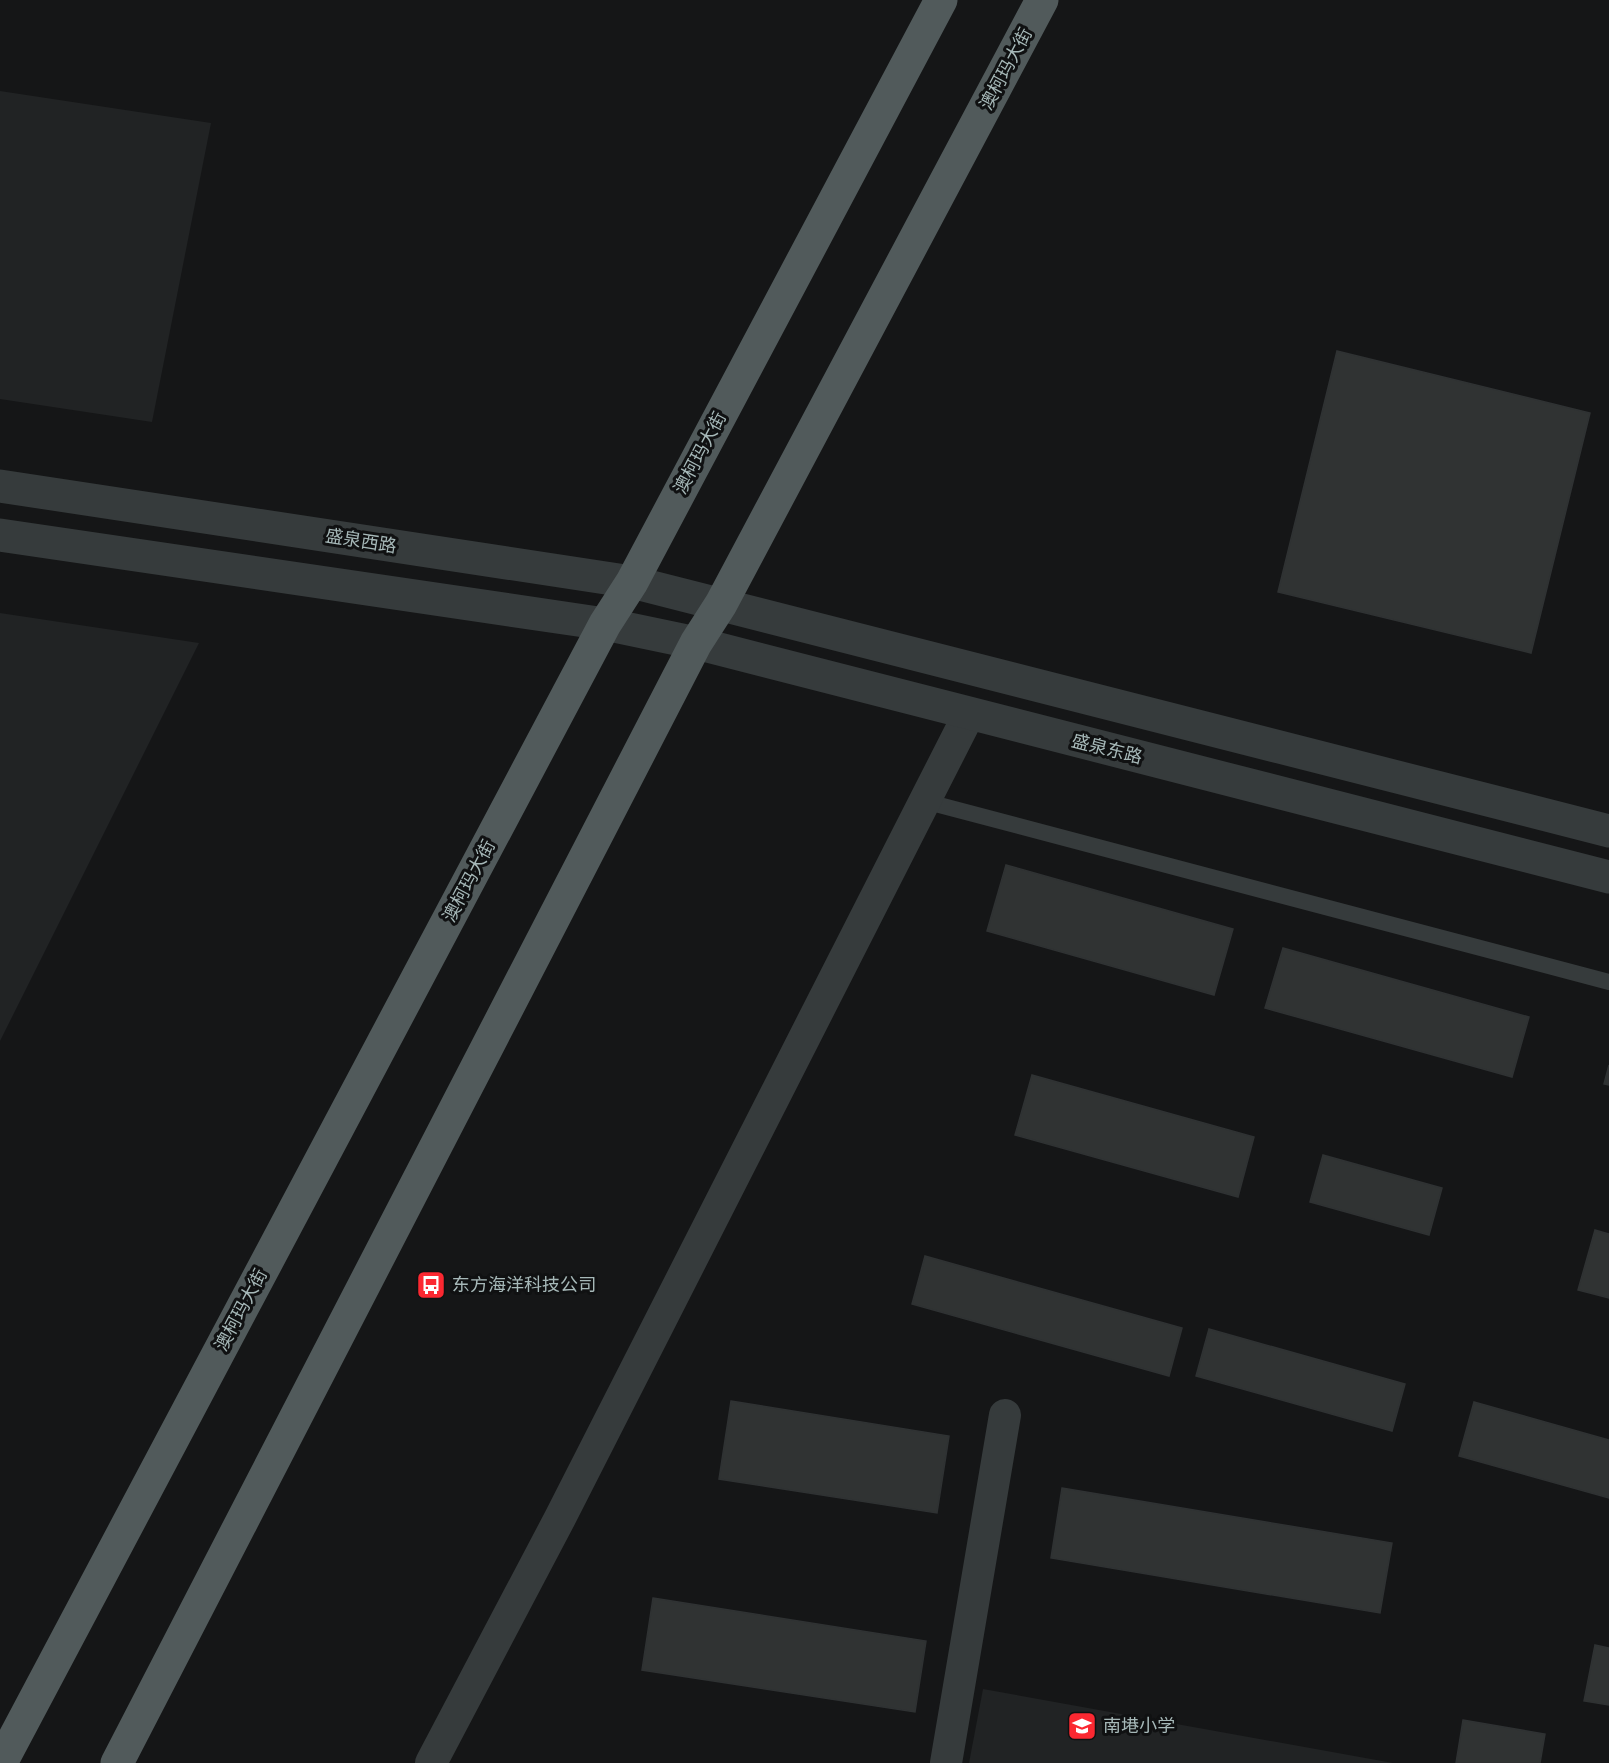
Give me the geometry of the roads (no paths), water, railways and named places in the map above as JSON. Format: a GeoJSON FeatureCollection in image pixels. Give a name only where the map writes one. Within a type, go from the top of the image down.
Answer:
{"type":"FeatureCollection","features":[{"type":"Feature","properties":{"kind":"main road","name":"澳柯玛大街"},"geometry":{"type":"LineString","coordinates":[[1,1763],[605,624],[632,582],[941,0]]}},
{"type":"Feature","properties":{"kind":"main road","name":"澳柯玛大街"},"geometry":{"type":"LineString","coordinates":[[117,1763],[696,643],[721,604],[1042,0]]}},
{"type":"Feature","properties":{"kind":"street","name":"盛泉西路"},"geometry":{"type":"LineString","coordinates":[[0,486],[632,582],[721,604]]}},
{"type":"Feature","properties":{"kind":"street"},"geometry":{"type":"LineString","coordinates":[[0,536],[605,624]]}},
{"type":"Feature","properties":{"kind":"street"},"geometry":{"type":"LineString","coordinates":[[721,604],[1609,831]]}},
{"type":"Feature","properties":{"kind":"street","name":"盛泉东路"},"geometry":{"type":"LineString","coordinates":[[605,624],[696,643],[1609,877]]}},
{"type":"Feature","properties":{"kind":"street"},"geometry":{"type":"LineString","coordinates":[[431,1763],[560,1518],[969,714]]}},
{"type":"Feature","properties":{"kind":"street"},"geometry":{"type":"LineString","coordinates":[[946,1763],[1005,1415]]}},
{"type":"Feature","properties":{"kind":"street"},"geometry":{"type":"LineString","coordinates":[[0,1744],[23,1721]]}},
{"type":"Feature","properties":{"kind":"lane"},"geometry":{"type":"LineString","coordinates":[[924,801],[1609,982]]}},
{"type":"Feature","properties":{"kind":"place","name":"东方海洋科技公司"},"geometry":{"type":"Point","coordinates":[431,1285]}},
{"type":"Feature","properties":{"kind":"place","name":"南塂小学"},"geometry":{"type":"Point","coordinates":[1082,1726]}}]}
